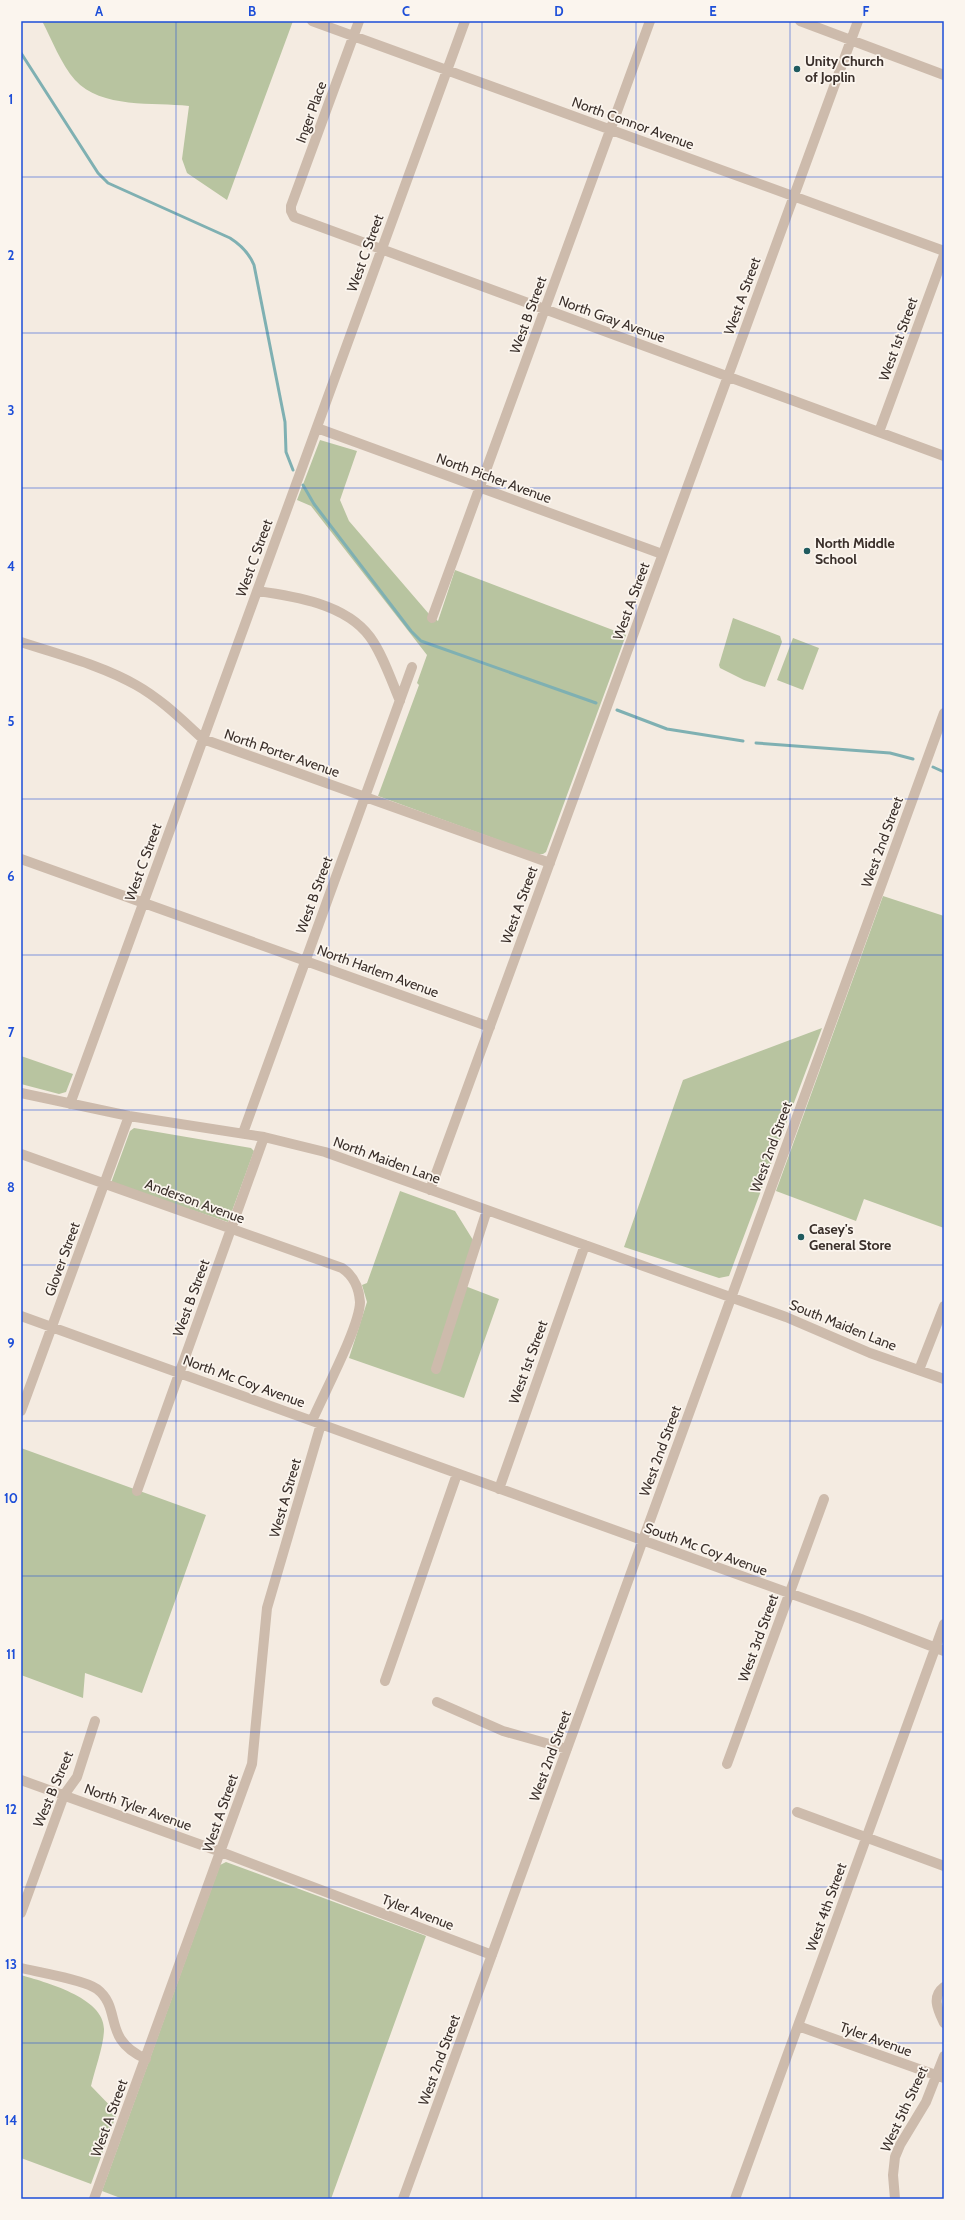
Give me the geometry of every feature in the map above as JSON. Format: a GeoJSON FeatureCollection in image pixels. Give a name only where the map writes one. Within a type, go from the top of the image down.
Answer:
{"type":"FeatureCollection","features":[{"type":"Feature","properties":{"kind":"street","name":"North Connor Avenue"},"geometry":{"type":"LineString","coordinates":[[312,21],[354,35],[944,251]]}},
{"type":"Feature","properties":{"kind":"street","name":"Inger Place"},"geometry":{"type":"LineString","coordinates":[[291,214],[292,206],[358,21]]}},
{"type":"Feature","properties":{"kind":"street","name":"West C Street"},"geometry":{"type":"LineString","coordinates":[[70,1104],[465,21]]}},
{"type":"Feature","properties":{"kind":"street","name":"West B Street"},"geometry":{"type":"LineString","coordinates":[[432,618],[650,21]]}},
{"type":"Feature","properties":{"kind":"street"},"geometry":{"type":"LineString","coordinates":[[800,21],[944,75]]}},
{"type":"Feature","properties":{"kind":"street","name":"West A Street"},"geometry":{"type":"LineString","coordinates":[[430,1190],[858,21]]}},
{"type":"Feature","properties":{"kind":"street","name":"North Gray Avenue"},"geometry":{"type":"LineString","coordinates":[[291,214],[297,219],[944,456]]}},
{"type":"Feature","properties":{"kind":"street","name":"West 1st Street"},"geometry":{"type":"LineString","coordinates":[[879,432],[944,255]]}},
{"type":"Feature","properties":{"kind":"street","name":"North Picher Avenue"},"geometry":{"type":"LineString","coordinates":[[316,428],[662,554]]}},
{"type":"Feature","properties":{"kind":"street"},"geometry":{"type":"LineString","coordinates":[[257,591],[297,597],[322,605],[361,628],[374,644],[400,701]]}},
{"type":"Feature","properties":{"kind":"street","name":"North Porter Avenue"},"geometry":{"type":"LineString","coordinates":[[21,642],[96,667],[137,685],[158,699],[203,739],[550,863]]}},
{"type":"Feature","properties":{"kind":"street","name":"West B Street"},"geometry":{"type":"LineString","coordinates":[[243,1133],[412,667]]}},
{"type":"Feature","properties":{"kind":"street","name":"West 2nd Street"},"geometry":{"type":"LineString","coordinates":[[403,2199],[944,713]]}},
{"type":"Feature","properties":{"kind":"street","name":"North Harlem Avenue"},"geometry":{"type":"LineString","coordinates":[[21,858],[144,901],[490,1027]]}},
{"type":"Feature","properties":{"kind":"street","name":"North Maiden Lane"},"geometry":{"type":"LineString","coordinates":[[21,1093],[129,1116],[264,1137],[325,1152],[731,1298]]}},
{"type":"Feature","properties":{"kind":"street","name":"Glover Street"},"geometry":{"type":"LineString","coordinates":[[21,1411],[129,1116]]}},
{"type":"Feature","properties":{"kind":"street","name":"West B Street"},"geometry":{"type":"LineString","coordinates":[[137,1491],[264,1137]]}},
{"type":"Feature","properties":{"kind":"street","name":"Anderson Avenue"},"geometry":{"type":"LineString","coordinates":[[21,1154],[342,1268],[355,1281]]}},
{"type":"Feature","properties":{"kind":"street"},"geometry":{"type":"LineString","coordinates":[[436,1369],[487,1210]]}},
{"type":"Feature","properties":{"kind":"street","name":"West 1st Street"},"geometry":{"type":"LineString","coordinates":[[498,1489],[585,1245]]}},
{"type":"Feature","properties":{"kind":"street","name":"West A Street"},"geometry":{"type":"LineString","coordinates":[[94,2199],[252,1764],[267,1608],[317,1422],[358,1312],[360,1301],[355,1281]]}},
{"type":"Feature","properties":{"kind":"street","name":"South Maiden Lane"},"geometry":{"type":"LineString","coordinates":[[731,1298],[786,1317],[870,1353],[944,1379]]}},
{"type":"Feature","properties":{"kind":"street"},"geometry":{"type":"LineString","coordinates":[[919,1370],[944,1306]]}},
{"type":"Feature","properties":{"kind":"street","name":"North Mc Coy Avenue"},"geometry":{"type":"LineString","coordinates":[[21,1316],[457,1474]]}},
{"type":"Feature","properties":{"kind":"street"},"geometry":{"type":"LineString","coordinates":[[385,1681],[457,1474]]}},
{"type":"Feature","properties":{"kind":"street","name":"South Mc Coy Avenue"},"geometry":{"type":"LineString","coordinates":[[457,1474],[940,1650]]}},
{"type":"Feature","properties":{"kind":"street","name":"West 3rd Street"},"geometry":{"type":"LineString","coordinates":[[727,1764],[824,1499]]}},
{"type":"Feature","properties":{"kind":"street","name":"West 4th Street"},"geometry":{"type":"LineString","coordinates":[[735,2199],[866,1837],[940,1650],[944,1624]]}},
{"type":"Feature","properties":{"kind":"street"},"geometry":{"type":"LineString","coordinates":[[437,1702],[503,1731],[567,1750]]}},
{"type":"Feature","properties":{"kind":"street","name":"West B Street"},"geometry":{"type":"LineString","coordinates":[[21,1913],[64,1795],[77,1778],[95,1721]]}},
{"type":"Feature","properties":{"kind":"street","name":"North Tyler Avenue"},"geometry":{"type":"LineString","coordinates":[[21,1780],[335,1895]]}},
{"type":"Feature","properties":{"kind":"street"},"geometry":{"type":"LineString","coordinates":[[797,1812],[944,1866]]}},
{"type":"Feature","properties":{"kind":"street","name":"Tyler Avenue"},"geometry":{"type":"LineString","coordinates":[[335,1895],[492,1954]]}},
{"type":"Feature","properties":{"kind":"street"},"geometry":{"type":"LineString","coordinates":[[21,1968],[97,1989],[108,2004],[121,2042],[132,2052],[146,2059]]}},
{"type":"Feature","properties":{"kind":"street"},"geometry":{"type":"LineString","coordinates":[[944,1987],[936,1997],[936,2005],[944,2023]]}},
{"type":"Feature","properties":{"kind":"street","name":"Tyler Avenue"},"geometry":{"type":"LineString","coordinates":[[798,2026],[940,2077]]}},
{"type":"Feature","properties":{"kind":"street","name":"West 5th Street"},"geometry":{"type":"LineString","coordinates":[[895,2199],[893,2175],[895,2157],[900,2145],[940,2077],[944,2056]]}},
{"type":"Feature","properties":{"kind":"green space"},"geometry":{"type":"Polygon","coordinates":[[[42,21],[293,21],[227,200],[187,173],[182,159],[189,106],[144,104],[113,100],[99,96],[86,89],[75,80],[65,67],[42,21]]]}},
{"type":"Feature","properties":{"kind":"green space"},"geometry":{"type":"Polygon","coordinates":[[[320,440],[357,451],[340,500],[349,521],[429,614],[438,621],[455,570],[626,635],[546,852],[543,854],[537,854],[378,796],[419,685],[417,683],[427,655],[311,506],[297,500],[320,440]]]}},
{"type":"Feature","properties":{"kind":"green space"},"geometry":{"type":"Polygon","coordinates":[[[733,618],[780,636],[782,642],[765,687],[744,680],[720,668],[719,665],[733,618]]]}},
{"type":"Feature","properties":{"kind":"green space"},"geometry":{"type":"Polygon","coordinates":[[[793,638],[819,648],[803,690],[777,680],[793,638]]]}},
{"type":"Feature","properties":{"kind":"green space"},"geometry":{"type":"Polygon","coordinates":[[[883,896],[944,916],[944,1228],[864,1199],[856,1221],[776,1191],[883,896]]]}},
{"type":"Feature","properties":{"kind":"green space"},"geometry":{"type":"Polygon","coordinates":[[[822,1028],[729,1276],[719,1278],[624,1247],[683,1080],[822,1028]]]}},
{"type":"Feature","properties":{"kind":"green space"},"geometry":{"type":"Polygon","coordinates":[[[21,1056],[73,1074],[66,1092],[59,1094],[21,1084],[21,1056]]]}},
{"type":"Feature","properties":{"kind":"green space"},"geometry":{"type":"Polygon","coordinates":[[[134,1128],[251,1148],[254,1151],[228,1222],[111,1183],[130,1131],[134,1128]]]}},
{"type":"Feature","properties":{"kind":"green space"},"geometry":{"type":"Polygon","coordinates":[[[400,1191],[455,1211],[473,1240],[465,1286],[499,1299],[464,1398],[349,1358],[367,1302],[362,1285],[367,1283],[400,1191]]]}},
{"type":"Feature","properties":{"kind":"green space"},"geometry":{"type":"Polygon","coordinates":[[[21,1448],[206,1515],[142,1693],[85,1673],[83,1698],[21,1675],[21,1448]]]}},
{"type":"Feature","properties":{"kind":"green space"},"geometry":{"type":"Polygon","coordinates":[[[226,1862],[426,1936],[331,2199],[123,2199],[102,2191],[220,1865],[226,1862]]]}},
{"type":"Feature","properties":{"kind":"green space"},"geometry":{"type":"Polygon","coordinates":[[[21,1975],[44,1982],[71,1993],[84,2000],[94,2008],[101,2018],[104,2035],[91,2086],[117,2113],[91,2184],[21,2158],[21,1975]]]}},
{"type":"Feature","properties":{"kind":"waterway"},"geometry":{"type":"LineString","coordinates":[[21,53],[98,173],[108,183],[230,238],[241,246],[250,257],[254,265],[285,422],[286,452],[293,470]]}},
{"type":"Feature","properties":{"kind":"waterway"},"geometry":{"type":"LineString","coordinates":[[303,485],[314,504],[411,631],[421,641],[596,703]]}},
{"type":"Feature","properties":{"kind":"waterway"},"geometry":{"type":"LineString","coordinates":[[617,710],[667,729],[743,741]]}},
{"type":"Feature","properties":{"kind":"waterway"},"geometry":{"type":"LineString","coordinates":[[756,743],[890,753],[913,759]]}},
{"type":"Feature","properties":{"kind":"waterway"},"geometry":{"type":"LineString","coordinates":[[933,767],[944,772]]}},
{"type":"Feature","properties":{"kind":"place","name":"Unity Church of Joplin"},"geometry":{"type":"Point","coordinates":[797,69]}},
{"type":"Feature","properties":{"kind":"place","name":"North Middle School"},"geometry":{"type":"Point","coordinates":[807,551]}},
{"type":"Feature","properties":{"kind":"place","name":"Casey's General Store"},"geometry":{"type":"Point","coordinates":[801,1237]}}]}
